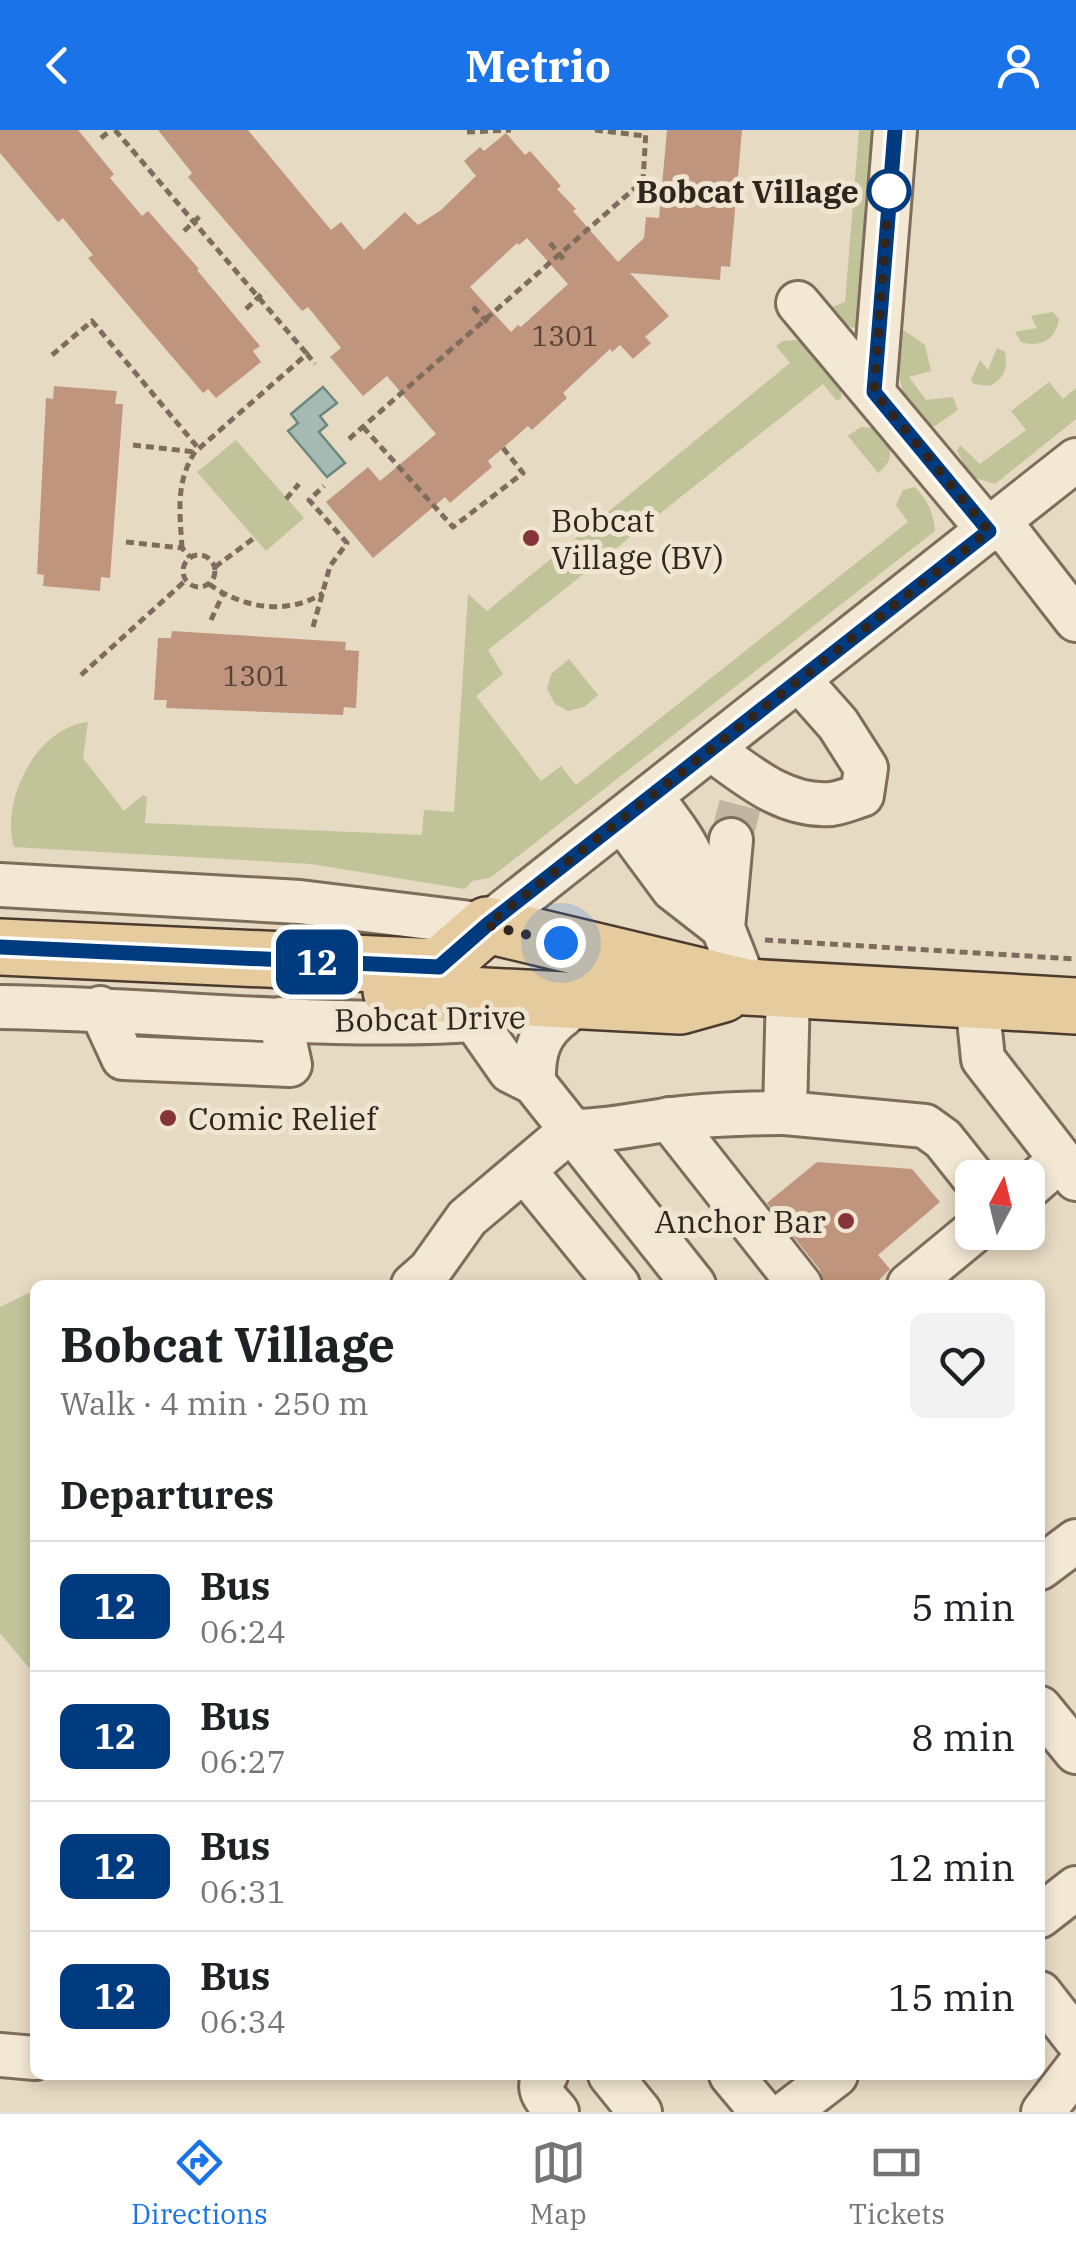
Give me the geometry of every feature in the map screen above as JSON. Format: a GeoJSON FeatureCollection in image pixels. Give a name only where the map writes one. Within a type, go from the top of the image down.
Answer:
{"type":"FeatureCollection","features":[{"type":"Feature","properties":{"kind":"main road"},"geometry":{"type":"LineString","coordinates":[[0,947],[439,967],[487,925],[767,989],[1076,1006]]}},
{"type":"Feature","properties":{"kind":"main road"},"geometry":{"type":"LineString","coordinates":[[162,956],[276,984],[680,1006],[767,989]]}},
{"type":"Feature","properties":{"kind":"street"},"geometry":{"type":"LineString","coordinates":[[874,392],[895,130]]}},
{"type":"Feature","properties":{"kind":"street"},"geometry":{"type":"LineString","coordinates":[[798,304],[1076,620]]}},
{"type":"Feature","properties":{"kind":"street"},"geometry":{"type":"LineString","coordinates":[[0,884],[300,902],[487,925],[1076,460]]}},
{"type":"Feature","properties":{"kind":"street"},"geometry":{"type":"LineString","coordinates":[[740,807],[768,790],[831,804],[862,796],[866,768],[838,724],[799,680]]}},
{"type":"Feature","properties":{"kind":"street"},"geometry":{"type":"LineString","coordinates":[[711,749],[740,807],[717,924]]}},
{"type":"Feature","properties":{"kind":"street"},"geometry":{"type":"LineString","coordinates":[[636,808],[673,889],[717,924],[767,989],[784,1114]]}},
{"type":"Feature","properties":{"kind":"street"},"geometry":{"type":"LineString","coordinates":[[977,1000],[983,1059],[1068,1170],[1045,1180]]}},
{"type":"Feature","properties":{"kind":"street","name":"Bobcat Drive"},"geometry":{"type":"LineString","coordinates":[[0,1006],[280,1019],[475,1020],[680,1006]]}},
{"type":"Feature","properties":{"kind":"street"},"geometry":{"type":"LineString","coordinates":[[534,1082],[535,1051],[541,1034],[564,1014]]}},
{"type":"Feature","properties":{"kind":"street"},"geometry":{"type":"LineString","coordinates":[[475,1020],[510,1071],[534,1082],[690,1280]]}},
{"type":"Feature","properties":{"kind":"street"},"geometry":{"type":"LineString","coordinates":[[419,1280],[466,1218],[570,1131],[608,1132],[727,1112],[784,1114],[925,1126],[942,1138],[960,1160]]}},
{"type":"Feature","properties":{"kind":"street"},"geometry":{"type":"LineString","coordinates":[[669,1119],[796,1280]]}},
{"type":"Feature","properties":{"kind":"street"},"geometry":{"type":"LineString","coordinates":[[524,1170],[614,1280]]}},
{"type":"Feature","properties":{"kind":"street"},"geometry":{"type":"LineString","coordinates":[[916,1280],[955,1248]]}},
{"type":"Feature","properties":{"kind":"street"},"geometry":{"type":"LineString","coordinates":[[1045,1564],[1076,1541]]}},
{"type":"Feature","properties":{"kind":"street"},"geometry":{"type":"LineString","coordinates":[[1045,1714],[1076,1752]]}},
{"type":"Feature","properties":{"kind":"street"},"geometry":{"type":"LineString","coordinates":[[1045,1912],[1076,1888]]}},
{"type":"Feature","properties":{"kind":"street"},"geometry":{"type":"LineString","coordinates":[[1045,1999],[1076,2039]]}},
{"type":"Feature","properties":{"kind":"street"},"geometry":{"type":"LineString","coordinates":[[0,2054],[30,2057]]}},
{"type":"Feature","properties":{"kind":"street"},"geometry":{"type":"LineString","coordinates":[[1043,2112],[1076,2068]]}},
{"type":"Feature","properties":{"kind":"street"},"geometry":{"type":"LineString","coordinates":[[542,2080],[541,2092],[557,2112]]}},
{"type":"Feature","properties":{"kind":"street"},"geometry":{"type":"LineString","coordinates":[[614,2080],[640,2112]]}},
{"type":"Feature","properties":{"kind":"street"},"geometry":{"type":"LineString","coordinates":[[735,2080],[762,2112]]}},
{"type":"Feature","properties":{"kind":"street"},"geometry":{"type":"LineString","coordinates":[[788,2112],[830,2080]]}},
{"type":"Feature","properties":{"kind":"path"},"geometry":{"type":"LineString","coordinates":[[101,138],[113,130],[315,364]]}},
{"type":"Feature","properties":{"kind":"path"},"geometry":{"type":"LineString","coordinates":[[467,132],[511,130]]}},
{"type":"Feature","properties":{"kind":"path"},"geometry":{"type":"LineString","coordinates":[[349,439],[487,322],[558,253],[643,180],[646,133],[595,130]]}},
{"type":"Feature","properties":{"kind":"path"},"geometry":{"type":"LineString","coordinates":[[184,231],[201,215]]}},
{"type":"Feature","properties":{"kind":"path"},"geometry":{"type":"LineString","coordinates":[[550,243],[564,261]]}},
{"type":"Feature","properties":{"kind":"path"},"geometry":{"type":"LineString","coordinates":[[246,309],[265,291]]}},
{"type":"Feature","properties":{"kind":"path"},"geometry":{"type":"LineString","coordinates":[[473,307],[487,322]]}},
{"type":"Feature","properties":{"kind":"path"},"geometry":{"type":"LineString","coordinates":[[52,355],[92,320],[197,450]]}},
{"type":"Feature","properties":{"kind":"path"},"geometry":{"type":"LineString","coordinates":[[190,557],[182,571],[186,581],[200,588],[209,584],[215,575],[207,557],[190,557],[182,548],[180,490],[184,468],[197,450],[307,354]]}},
{"type":"Feature","properties":{"kind":"path"},"geometry":{"type":"LineString","coordinates":[[363,426],[453,527],[522,473],[503,448]]}},
{"type":"Feature","properties":{"kind":"path"},"geometry":{"type":"LineString","coordinates":[[133,445],[197,450]]}},
{"type":"Feature","properties":{"kind":"path"},"geometry":{"type":"LineString","coordinates":[[286,499],[299,484]]}},
{"type":"Feature","properties":{"kind":"path"},"geometry":{"type":"LineString","coordinates":[[312,627],[330,566],[348,543],[309,500],[324,486]]}},
{"type":"Feature","properties":{"kind":"path"},"geometry":{"type":"LineString","coordinates":[[214,568],[254,538]]}},
{"type":"Feature","properties":{"kind":"path"},"geometry":{"type":"LineString","coordinates":[[126,542],[182,548]]}},
{"type":"Feature","properties":{"kind":"path"},"geometry":{"type":"LineString","coordinates":[[81,675],[186,581]]}},
{"type":"Feature","properties":{"kind":"path"},"geometry":{"type":"LineString","coordinates":[[209,584],[240,603],[278,606],[306,602],[323,593]]}},
{"type":"Feature","properties":{"kind":"path"},"geometry":{"type":"LineString","coordinates":[[212,620],[223,594]]}},
{"type":"Feature","properties":{"kind":"path"},"geometry":{"type":"LineString","coordinates":[[717,924],[1076,959]]}},
{"type":"Feature","properties":{"kind":"green space"},"geometry":{"type":"Polygon","coordinates":[[[859,130],[884,130],[865,325],[853,328],[837,320],[832,307],[845,302],[859,130]]]}},
{"type":"Feature","properties":{"kind":"green space"},"geometry":{"type":"Polygon","coordinates":[[[913,130],[919,130],[902,329],[925,345],[931,371],[909,377],[926,400],[953,397],[958,410],[935,426],[929,426],[906,404],[896,364],[913,130]]]}},
{"type":"Feature","properties":{"kind":"green space"},"geometry":{"type":"Polygon","coordinates":[[[1053,312],[1059,319],[1051,337],[1041,343],[1021,342],[1015,332],[1037,328],[1031,316],[1053,312]]]}},
{"type":"Feature","properties":{"kind":"green space"},"geometry":{"type":"Polygon","coordinates":[[[805,341],[841,382],[841,399],[836,400],[823,384],[488,650],[503,674],[476,696],[541,781],[561,766],[576,785],[908,522],[896,505],[903,490],[915,487],[923,497],[935,531],[490,878],[472,881],[465,889],[311,864],[14,847],[12,808],[27,769],[53,737],[88,722],[83,758],[124,811],[143,795],[147,797],[145,823],[422,835],[424,810],[454,812],[468,594],[487,611],[790,363],[776,346],[805,341]]]}},
{"type":"Feature","properties":{"kind":"green space"},"geometry":{"type":"Polygon","coordinates":[[[997,348],[1005,352],[1002,376],[990,386],[974,384],[971,380],[980,360],[988,370],[997,348]]]}},
{"type":"Feature","properties":{"kind":"green space"},"geometry":{"type":"Polygon","coordinates":[[[1049,382],[1063,399],[1076,388],[1076,419],[995,484],[971,477],[957,451],[960,445],[980,464],[1026,430],[1011,411],[1049,382]]]}},
{"type":"Feature","properties":{"kind":"green space"},"geometry":{"type":"Polygon","coordinates":[[[861,427],[873,428],[887,437],[890,457],[878,473],[848,436],[861,427]]]}},
{"type":"Feature","properties":{"kind":"green space"},"geometry":{"type":"Polygon","coordinates":[[[236,440],[304,518],[266,551],[197,472],[236,440]]]}},
{"type":"Feature","properties":{"kind":"green space"},"geometry":{"type":"Polygon","coordinates":[[[569,659],[598,695],[584,707],[568,711],[555,704],[547,689],[551,674],[569,659]]]}},
{"type":"Feature","properties":{"kind":"green space"},"geometry":{"type":"Polygon","coordinates":[[[30,1292],[30,1669],[0,1633],[0,1307],[30,1292]]]}},
{"type":"Feature","properties":{"kind":"water"},"geometry":{"type":"Polygon","coordinates":[[[323,387],[337,403],[320,416],[327,425],[319,432],[345,463],[327,477],[288,431],[298,423],[291,414],[323,387]]]}},
{"type":"Feature","properties":{"kind":"building"},"geometry":{"type":"Polygon","coordinates":[[[0,130],[78,130],[142,216],[148,211],[260,346],[253,351],[261,362],[216,398],[208,389],[203,393],[88,258],[93,255],[63,218],[58,222],[0,153],[0,130]]]}},
{"type":"Feature","properties":{"kind":"building"},"geometry":{"type":"Polygon","coordinates":[[[158,130],[248,130],[331,230],[341,222],[364,250],[405,212],[418,225],[441,210],[476,176],[464,161],[506,133],[525,155],[530,151],[561,186],[557,189],[576,209],[573,211],[618,262],[644,238],[646,217],[659,218],[667,130],[742,130],[730,267],[721,266],[720,280],[630,273],[669,316],[645,337],[651,343],[633,359],[620,345],[612,352],[610,349],[563,393],[567,398],[532,430],[528,426],[488,461],[492,467],[450,503],[445,497],[373,558],[326,502],[368,467],[380,481],[436,434],[387,376],[363,396],[330,357],[341,348],[308,307],[302,311],[188,177],[192,173],[158,130]],[[527,238],[470,287],[511,332],[568,284],[527,238]]]}},
{"type":"Feature","properties":{"kind":"building"},"geometry":{"type":"Polygon","coordinates":[[[54,386],[117,391],[115,404],[123,404],[110,578],[101,577],[100,591],[43,586],[44,575],[37,574],[46,398],[53,399],[54,386]]]}},
{"type":"Feature","properties":{"kind":"building"},"geometry":{"type":"Polygon","coordinates":[[[172,631],[346,642],[345,650],[359,651],[356,708],[344,707],[343,715],[166,708],[167,700],[154,700],[158,638],[171,638],[172,631]]]}},
{"type":"Feature","properties":{"kind":"building","name":"Anchor Bar"},"geometry":{"type":"Polygon","coordinates":[[[817,1162],[912,1169],[940,1202],[878,1255],[890,1269],[879,1280],[823,1280],[820,1270],[767,1203],[817,1162]]]}},
{"type":"Feature","properties":{"kind":"tunnel"},"geometry":{"type":"LineString","coordinates":[[731,840],[740,805]]}},
{"type":"Feature","properties":{"kind":"bus line","name":"12"},"geometry":{"type":"LineString","coordinates":[[0,947],[439,967],[487,925],[989,531],[874,392],[895,130]]}},
{"type":"Feature","properties":{"kind":"place","name":"Bobcat Village"},"geometry":{"type":"Point","coordinates":[889,191]}},
{"type":"Feature","properties":{"kind":"place","name":"Bobcat Village (BV)"},"geometry":{"type":"Point","coordinates":[531,538]}},
{"type":"Feature","properties":{"kind":"place","name":"Comic Relief"},"geometry":{"type":"Point","coordinates":[168,1118]}},
{"type":"Feature","properties":{"kind":"place","name":"Anchor Bar"},"geometry":{"type":"Point","coordinates":[846,1221]}},
{"type":"Feature","properties":{"kind":"route"},"geometry":{"type":"LineString","coordinates":[[561,943],[487,925],[989,531],[874,392],[889,191]]}}]}
